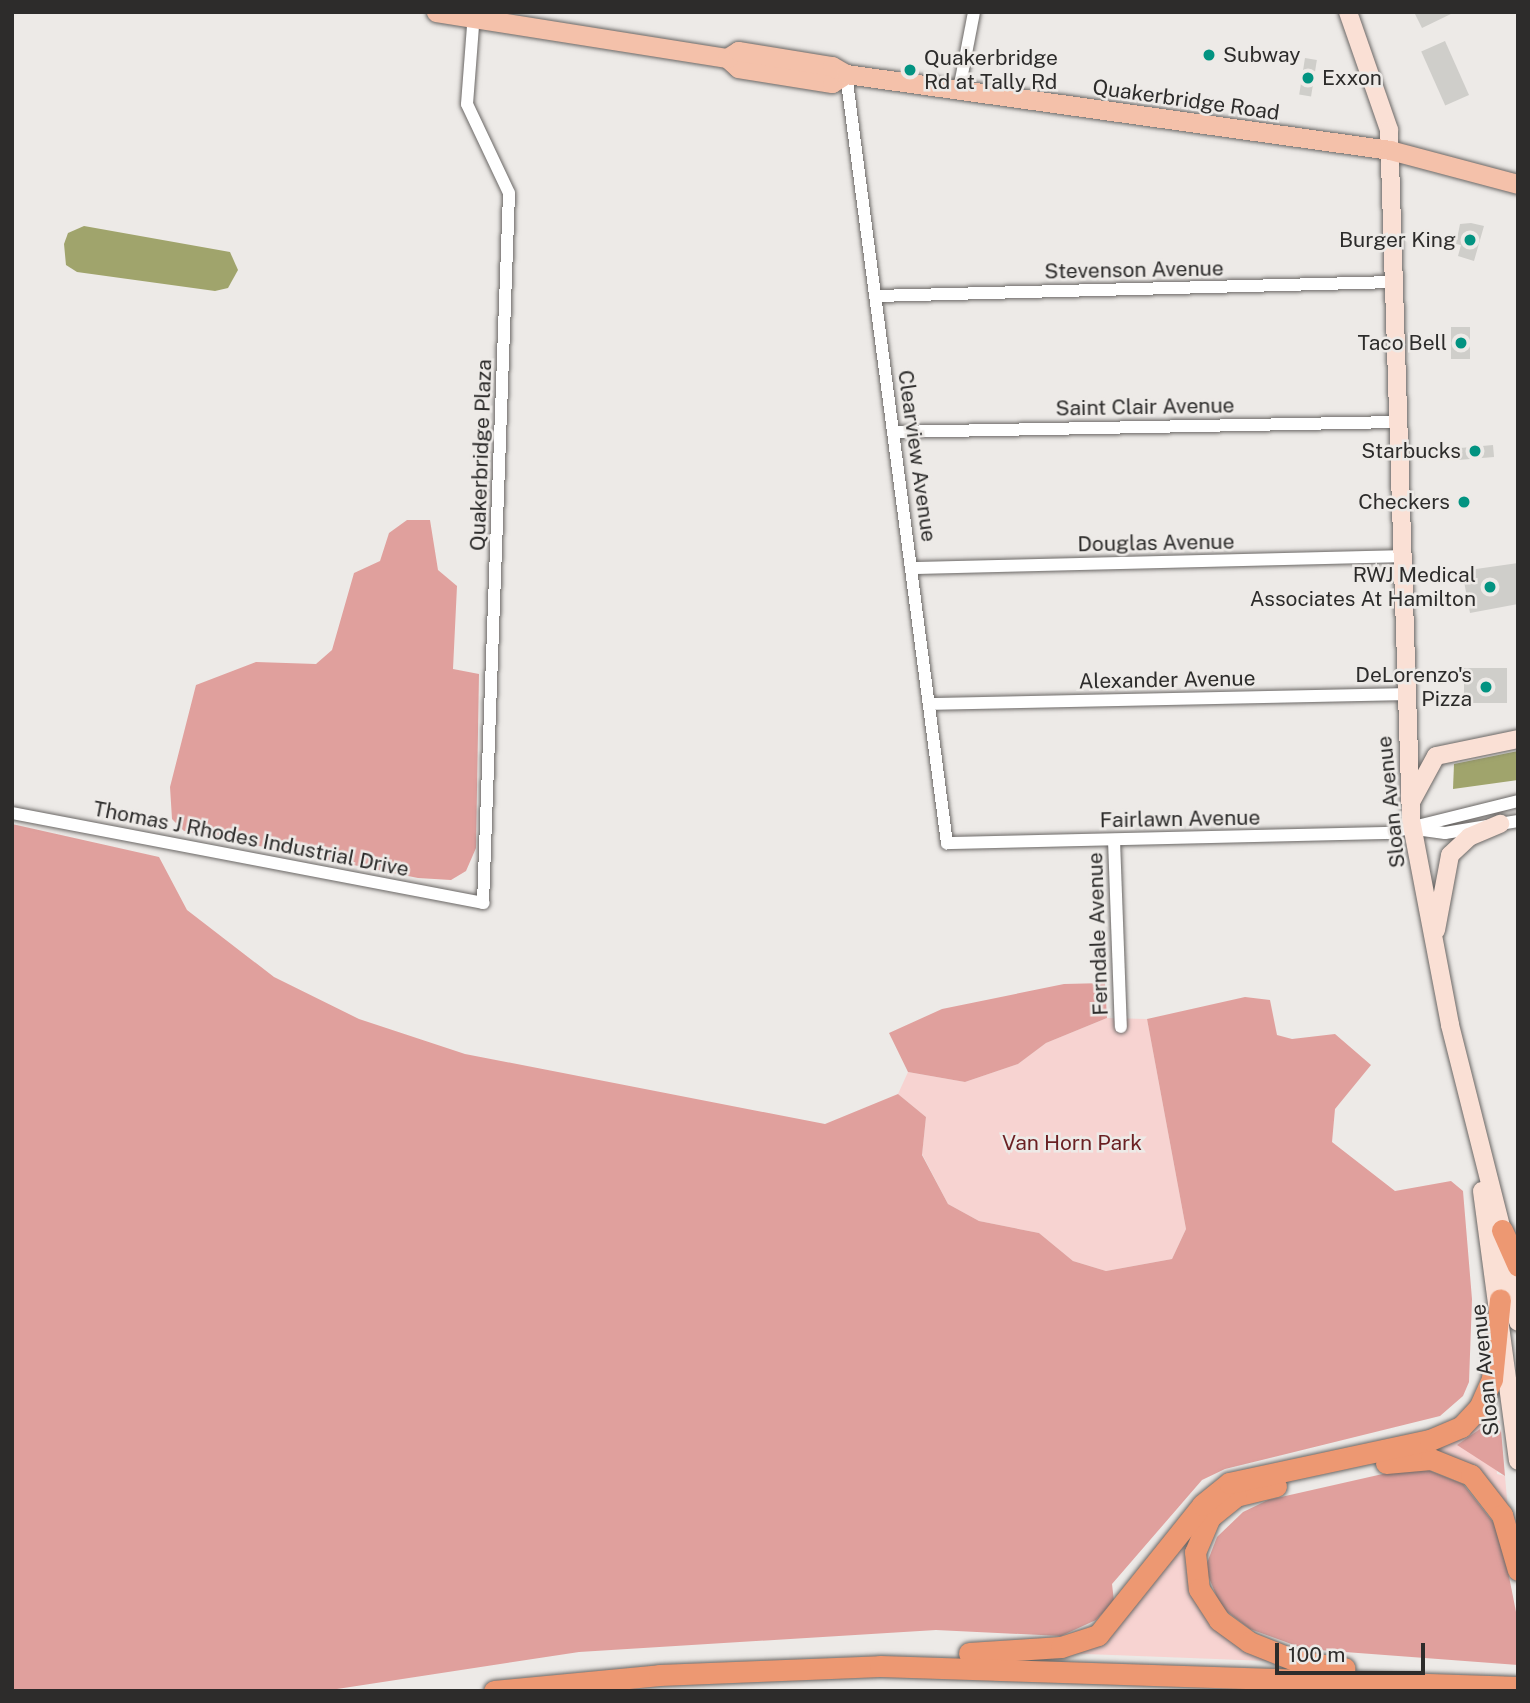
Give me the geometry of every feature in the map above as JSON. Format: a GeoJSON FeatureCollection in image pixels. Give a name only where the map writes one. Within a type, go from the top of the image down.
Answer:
{"type":"FeatureCollection","features":[{"type":"Feature","properties":{"kind":"highway"},"geometry":{"type":"LineString","coordinates":[[1502,1230],[1518,1266]]}},
{"type":"Feature","properties":{"kind":"highway"},"geometry":{"type":"LineString","coordinates":[[880,1666],[1087,1641],[1114,1620],[1202,1505],[1224,1486],[1454,1432],[1479,1408],[1490,1385],[1500,1299]]}},
{"type":"Feature","properties":{"kind":"highway"},"geometry":{"type":"LineString","coordinates":[[1382,1682],[1350,1668],[1269,1652],[1219,1620],[1204,1600],[1194,1568],[1200,1536],[1218,1508],[1257,1490],[1406,1460],[1438,1460],[1471,1475],[1493,1500],[1518,1570]]}},
{"type":"Feature","properties":{"kind":"highway"},"geometry":{"type":"LineString","coordinates":[[494,1691],[659,1675],[880,1666],[1518,1687]]}},
{"type":"Feature","properties":{"kind":"main road","name":"Quakerbridge Road"},"geometry":{"type":"LineString","coordinates":[[436,12],[727,58],[738,51],[832,66],[846,74],[1390,150],[1518,184]]}},
{"type":"Feature","properties":{"kind":"main road","name":"Sloan Avenue"},"geometry":{"type":"LineString","coordinates":[[1348,12],[1378,87],[1390,150],[1404,694],[1410,805],[1434,942],[1478,1149],[1500,1299],[1518,1461]]}},
{"type":"Feature","properties":{"kind":"main road"},"geometry":{"type":"LineString","coordinates":[[1410,805],[1436,756],[1518,739]]}},
{"type":"Feature","properties":{"kind":"main road"},"geometry":{"type":"LineString","coordinates":[[1434,942],[1450,855],[1469,837],[1509,823]]}},
{"type":"Feature","properties":{"kind":"main road","name":"Sloan Avenue"},"geometry":{"type":"LineString","coordinates":[[1478,1149],[1502,1230],[1518,1322]]}},
{"type":"Feature","properties":{"kind":"street"},"geometry":{"type":"LineString","coordinates":[[959,90],[974,12]]}},
{"type":"Feature","properties":{"kind":"street","name":"Quakerbridge Plaza"},"geometry":{"type":"LineString","coordinates":[[474,16],[467,104],[509,193],[483,904]]}},
{"type":"Feature","properties":{"kind":"street","name":"Clearview Avenue"},"geometry":{"type":"LineString","coordinates":[[846,74],[947,843]]}},
{"type":"Feature","properties":{"kind":"street","name":"Stevenson Avenue"},"geometry":{"type":"LineString","coordinates":[[876,296],[1393,282]]}},
{"type":"Feature","properties":{"kind":"street","name":"Saint Clair Avenue"},"geometry":{"type":"LineString","coordinates":[[894,432],[1398,422]]}},
{"type":"Feature","properties":{"kind":"street","name":"Douglas Avenue"},"geometry":{"type":"LineString","coordinates":[[912,568],[1401,556]]}},
{"type":"Feature","properties":{"kind":"street","name":"Alexander Avenue"},"geometry":{"type":"LineString","coordinates":[[930,704],[1404,694]]}},
{"type":"Feature","properties":{"kind":"street","name":"Fairlawn Avenue"},"geometry":{"type":"LineString","coordinates":[[1413,829],[1518,801]]}},
{"type":"Feature","properties":{"kind":"street","name":"Thomas J Rhodes Industrial Drive"},"geometry":{"type":"LineString","coordinates":[[12,813],[483,904]]}},
{"type":"Feature","properties":{"kind":"street","name":"Fairlawn Avenue"},"geometry":{"type":"LineString","coordinates":[[947,843],[1413,829],[1445,833],[1509,823]]}},
{"type":"Feature","properties":{"kind":"street","name":"Ferndale Avenue"},"geometry":{"type":"LineString","coordinates":[[1114,840],[1121,1027]]}},
{"type":"Feature","properties":{"kind":"green space","name":"Van Horn Park"},"geometry":{"type":"Polygon","coordinates":[[[1107,1018],[1147,1019],[1186,1229],[1172,1259],[1106,1271],[1073,1261],[1039,1233],[979,1221],[948,1204],[922,1154],[926,1117],[898,1094],[908,1072],[965,1082],[1018,1064],[1046,1043],[1107,1018]]]}},
{"type":"Feature","properties":{"kind":"green space"},"geometry":{"type":"Polygon","coordinates":[[[1494,1393],[1501,1430],[1493,1420],[1497,1474],[1505,1476],[1508,1511],[1428,1447],[1494,1393]]]}},
{"type":"Feature","properties":{"kind":"green space"},"geometry":{"type":"Polygon","coordinates":[[[1191,1531],[1189,1552],[1232,1641],[1268,1661],[1060,1653],[1099,1641],[1191,1531]]]}},
{"type":"Feature","properties":{"kind":"shaded area"},"geometry":{"type":"Polygon","coordinates":[[[84,226],[230,252],[238,270],[228,288],[215,291],[77,272],[66,265],[64,244],[68,233],[84,226]]]}},
{"type":"Feature","properties":{"kind":"shaded area"},"geometry":{"type":"Polygon","coordinates":[[[407,520],[430,520],[438,570],[457,586],[453,669],[479,674],[476,848],[466,871],[451,880],[418,878],[184,831],[172,819],[170,787],[196,685],[256,662],[316,664],[332,650],[354,573],[380,561],[389,533],[407,520]]]}},
{"type":"Feature","properties":{"kind":"shaded area"},"geometry":{"type":"Polygon","coordinates":[[[1518,751],[1518,780],[1453,789],[1454,764],[1518,751]]]}},
{"type":"Feature","properties":{"kind":"shaded area"},"geometry":{"type":"Polygon","coordinates":[[[12,824],[159,857],[187,910],[274,977],[359,1019],[465,1054],[825,1124],[898,1094],[926,1117],[922,1155],[948,1204],[979,1221],[1039,1233],[1073,1261],[1106,1271],[1172,1259],[1186,1229],[1147,1019],[1245,997],[1270,1000],[1277,1035],[1292,1039],[1335,1034],[1371,1065],[1335,1109],[1332,1142],[1395,1191],[1451,1181],[1463,1191],[1472,1299],[1469,1382],[1463,1396],[1440,1416],[1225,1469],[1202,1480],[1112,1584],[1114,1601],[1096,1620],[1061,1636],[936,1630],[579,1652],[324,1691],[12,1691],[12,824]]]}},
{"type":"Feature","properties":{"kind":"shaded area"},"geometry":{"type":"Polygon","coordinates":[[[1105,983],[1107,1018],[1046,1043],[1018,1064],[965,1082],[908,1072],[889,1033],[942,1009],[1064,984],[1105,983]]]}},
{"type":"Feature","properties":{"kind":"shaded area"},"geometry":{"type":"Polygon","coordinates":[[[1493,1420],[1501,1430],[1505,1476],[1457,1445],[1493,1420]]]}},
{"type":"Feature","properties":{"kind":"shaded area"},"geometry":{"type":"Polygon","coordinates":[[[1418,1466],[1463,1484],[1500,1531],[1518,1622],[1518,1665],[1305,1649],[1250,1629],[1221,1607],[1205,1568],[1217,1537],[1243,1512],[1268,1500],[1418,1466]]]}},
{"type":"Feature","properties":{"kind":"building"},"geometry":{"type":"Polygon","coordinates":[[[1414,12],[1455,12],[1422,28],[1414,12]]]}},
{"type":"Feature","properties":{"kind":"building"},"geometry":{"type":"Polygon","coordinates":[[[1445,41],[1469,95],[1445,105],[1421,52],[1445,41]]]}},
{"type":"Feature","properties":{"kind":"building","name":"Exxon"},"geometry":{"type":"Polygon","coordinates":[[[1305,58],[1317,60],[1311,96],[1299,95],[1305,58]]]}},
{"type":"Feature","properties":{"kind":"building","name":"Burger King"},"geometry":{"type":"Polygon","coordinates":[[[1460,224],[1484,226],[1474,261],[1458,256],[1461,245],[1456,244],[1460,224]]]}},
{"type":"Feature","properties":{"kind":"building","name":"Taco Bell"},"geometry":{"type":"Polygon","coordinates":[[[1451,327],[1470,327],[1470,359],[1451,359],[1451,327]]]}},
{"type":"Feature","properties":{"kind":"building","name":"Starbucks"},"geometry":{"type":"Polygon","coordinates":[[[1493,445],[1494,457],[1458,460],[1457,448],[1493,445]]]}},
{"type":"Feature","properties":{"kind":"building","name":"RWJ Medical Associates At Hamilton"},"geometry":{"type":"Polygon","coordinates":[[[1518,563],[1518,604],[1470,613],[1462,571],[1518,563]]]}},
{"type":"Feature","properties":{"kind":"building","name":"DeLorenzo's Pizza"},"geometry":{"type":"Polygon","coordinates":[[[1464,668],[1507,668],[1507,703],[1464,703],[1464,668]]]}},
{"type":"Feature","properties":{"kind":"place","name":"Subway"},"geometry":{"type":"Point","coordinates":[1209,55]}},
{"type":"Feature","properties":{"kind":"place","name":"Quakerbridge Rd at Tally Rd"},"geometry":{"type":"Point","coordinates":[910,70]}},
{"type":"Feature","properties":{"kind":"place","name":"Exxon"},"geometry":{"type":"Point","coordinates":[1308,78]}},
{"type":"Feature","properties":{"kind":"place","name":"Burger King"},"geometry":{"type":"Point","coordinates":[1470,240]}},
{"type":"Feature","properties":{"kind":"place","name":"Taco Bell"},"geometry":{"type":"Point","coordinates":[1461,343]}},
{"type":"Feature","properties":{"kind":"place","name":"Starbucks"},"geometry":{"type":"Point","coordinates":[1475,451]}},
{"type":"Feature","properties":{"kind":"place","name":"Checkers"},"geometry":{"type":"Point","coordinates":[1464,502]}},
{"type":"Feature","properties":{"kind":"place","name":"RWJ Medical Associates At Hamilton"},"geometry":{"type":"Point","coordinates":[1490,587]}},
{"type":"Feature","properties":{"kind":"place","name":"DeLorenzo's Pizza"},"geometry":{"type":"Point","coordinates":[1486,687]}}]}
